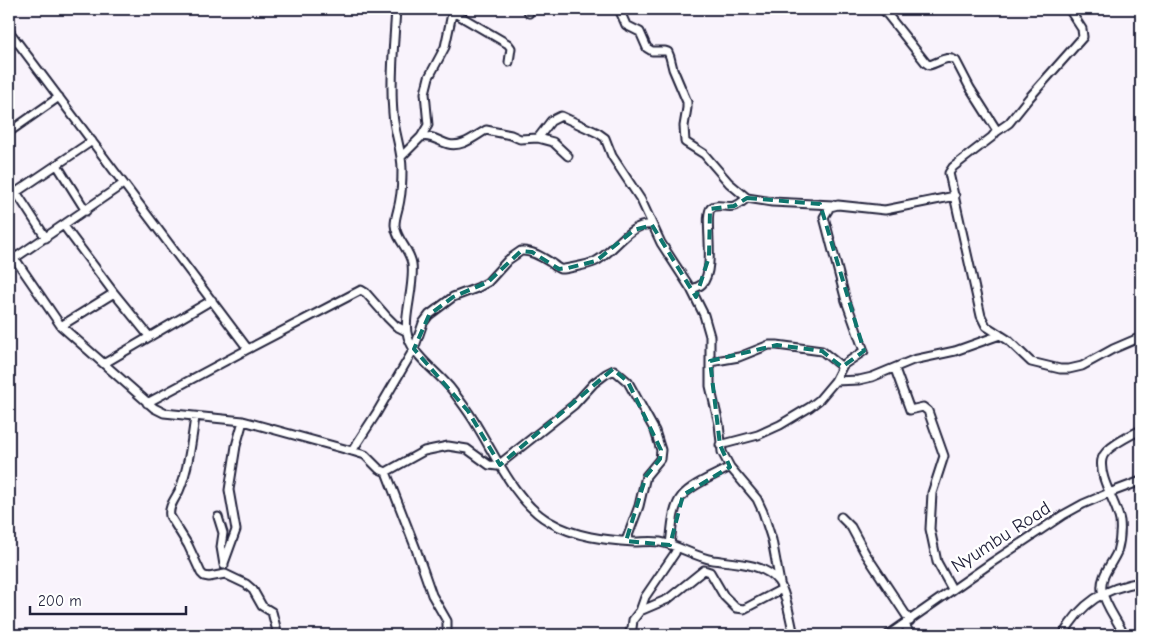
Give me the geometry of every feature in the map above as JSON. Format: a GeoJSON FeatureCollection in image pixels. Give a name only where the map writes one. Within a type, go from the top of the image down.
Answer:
{"type":"FeatureCollection","features":[{"type":"Feature","properties":{"kind":"street"},"geometry":{"type":"LineString","coordinates":[[396,9],[392,98],[393,116],[401,157],[400,198],[395,223],[396,232],[410,256],[413,266],[406,331],[408,340],[414,349],[451,388],[524,500],[548,522],[579,535],[608,540],[659,542],[712,560],[732,561],[758,568],[768,573],[781,586]]}},
{"type":"Feature","properties":{"kind":"street"},"geometry":{"type":"LineString","coordinates":[[619,9],[626,25],[640,32],[649,50],[668,52],[687,102],[684,126],[685,142],[704,154],[728,183],[747,198],[772,202],[886,210],[955,196]]}},
{"type":"Feature","properties":{"kind":"street"},"geometry":{"type":"LineString","coordinates":[[883,9],[926,63],[929,65],[947,58],[952,58],[956,61],[970,88],[994,123],[996,132]]}},
{"type":"Feature","properties":{"kind":"street"},"geometry":{"type":"LineString","coordinates":[[1069,9],[1082,28],[1083,37],[1009,123],[953,167],[949,173],[982,316],[986,326],[1008,340],[1031,362],[1069,369],[1082,366],[1112,348],[1141,337]]}},
{"type":"Feature","properties":{"kind":"street"},"geometry":{"type":"LineString","coordinates":[[401,157],[421,137],[428,125],[425,94],[429,77],[445,48],[453,10],[508,44],[511,48],[509,62]]}},
{"type":"Feature","properties":{"kind":"street"},"geometry":{"type":"LineString","coordinates":[[9,31],[248,349]]}},
{"type":"Feature","properties":{"kind":"street"},"geometry":{"type":"LineString","coordinates":[[9,132],[59,97]]}},
{"type":"Feature","properties":{"kind":"street"},"geometry":{"type":"LineString","coordinates":[[538,138],[551,121],[561,116],[603,135],[614,160],[646,209],[667,253],[691,289],[704,315],[710,336],[710,386],[719,424],[722,452],[730,467],[758,499],[764,512],[794,635]]}},
{"type":"Feature","properties":{"kind":"street"},"geometry":{"type":"LineString","coordinates":[[421,137],[427,136],[454,145],[465,142],[486,130],[511,135],[520,139],[538,138],[553,142],[568,156]]}},
{"type":"Feature","properties":{"kind":"street"},"geometry":{"type":"LineString","coordinates":[[9,197],[92,141]]}},
{"type":"Feature","properties":{"kind":"street"},"geometry":{"type":"LineString","coordinates":[[57,165],[86,211]]}},
{"type":"Feature","properties":{"kind":"street"},"geometry":{"type":"LineString","coordinates":[[15,258],[123,184]]}},
{"type":"Feature","properties":{"kind":"street"},"geometry":{"type":"LineString","coordinates":[[16,192],[46,238]]}},
{"type":"Feature","properties":{"kind":"street"},"geometry":{"type":"LineString","coordinates":[[691,289],[703,283],[706,274],[709,257],[708,214],[710,209],[715,206],[734,206],[747,198]]}},
{"type":"Feature","properties":{"kind":"street"},"geometry":{"type":"LineString","coordinates":[[720,445],[752,438],[780,425],[819,400],[842,367],[849,360],[863,352],[864,349],[846,301],[820,204]]}},
{"type":"Feature","properties":{"kind":"street"},"geometry":{"type":"LineString","coordinates":[[824,217],[830,207],[834,205]]}},
{"type":"Feature","properties":{"kind":"street"},"geometry":{"type":"LineString","coordinates":[[352,451],[414,349],[423,322],[429,315],[453,297],[488,282],[508,260],[521,251],[532,252],[559,269],[568,268],[596,261],[634,230],[646,224],[652,225]]}},
{"type":"Feature","properties":{"kind":"street"},"geometry":{"type":"LineString","coordinates":[[64,226],[149,336]]}},
{"type":"Feature","properties":{"kind":"street"},"geometry":{"type":"LineString","coordinates":[[9,250],[61,326],[148,403],[164,413],[243,421],[365,455],[386,472],[432,595],[447,621],[447,635]]}},
{"type":"Feature","properties":{"kind":"street"},"geometry":{"type":"LineString","coordinates":[[148,403],[361,290],[396,326],[406,331]]}},
{"type":"Feature","properties":{"kind":"street"},"geometry":{"type":"LineString","coordinates":[[61,326],[114,293]]}},
{"type":"Feature","properties":{"kind":"street"},"geometry":{"type":"LineString","coordinates":[[105,364],[212,300]]}},
{"type":"Feature","properties":{"kind":"street"},"geometry":{"type":"LineString","coordinates":[[834,381],[859,380],[894,369],[912,360],[955,351],[1000,336]]}},
{"type":"Feature","properties":{"kind":"street"},"geometry":{"type":"LineString","coordinates":[[710,362],[739,357],[769,345],[778,345],[822,352],[842,367]]}},
{"type":"Feature","properties":{"kind":"street"},"geometry":{"type":"LineString","coordinates":[[894,369],[910,410],[923,407],[928,411],[944,456],[932,494],[930,529],[937,562],[952,589]]}},
{"type":"Feature","properties":{"kind":"street"},"geometry":{"type":"LineString","coordinates":[[386,472],[424,451],[448,446],[467,449],[492,466],[500,465],[574,405],[594,383],[614,370],[620,373],[628,382],[655,431],[661,455],[660,459],[646,476],[639,506],[626,541]]}},
{"type":"Feature","properties":{"kind":"street"},"geometry":{"type":"LineString","coordinates":[[194,417],[192,439],[180,488],[169,510],[170,516],[204,576],[227,574],[246,584],[253,590],[262,606],[272,612],[278,635]]}},
{"type":"Feature","properties":{"kind":"street"},"geometry":{"type":"LineString","coordinates":[[224,563],[236,530],[229,490],[236,446],[243,421]]}},
{"type":"Feature","properties":{"kind":"street"},"geometry":{"type":"LineString","coordinates":[[1124,635],[1102,594],[1102,580],[1117,552],[1121,535],[1120,520],[1109,493],[1102,464],[1104,454],[1121,440],[1141,430]]}},
{"type":"Feature","properties":{"kind":"street"},"geometry":{"type":"LineString","coordinates":[[627,635],[632,628],[633,620],[640,611],[645,597],[675,553],[673,546],[674,519],[678,502],[690,488],[730,467]]}},
{"type":"Feature","properties":{"kind":"street","name":"Nyumbu Road"},"geometry":{"type":"LineString","coordinates":[[888,635],[1024,540],[1083,504],[1141,482]]}},
{"type":"Feature","properties":{"kind":"street"},"geometry":{"type":"LineString","coordinates":[[218,517],[223,533],[221,547],[227,574]]}},
{"type":"Feature","properties":{"kind":"street"},"geometry":{"type":"LineString","coordinates":[[841,517],[851,527],[865,554],[908,622],[910,635]]}},
{"type":"Feature","properties":{"kind":"street"},"geometry":{"type":"LineString","coordinates":[[640,611],[668,599],[704,570],[710,572],[724,596],[736,608],[744,609],[781,586]]}},
{"type":"Feature","properties":{"kind":"street"},"geometry":{"type":"LineString","coordinates":[[1063,635],[1083,606],[1102,594],[1141,582]]}},
{"type":"Feature","properties":{"kind":"highlighted area"},"geometry":{"type":"Polygon","coordinates":[[[747,198],[820,204],[864,351],[842,367],[822,351],[777,345],[710,361],[720,445],[730,467],[683,495],[670,545],[626,541],[646,476],[660,459],[661,450],[628,382],[613,369],[500,465],[468,411],[414,349],[429,315],[453,297],[488,282],[521,251],[532,252],[559,269],[568,268],[596,261],[634,230],[652,225],[696,297],[709,257],[710,209],[734,206],[747,198]]]}}]}
